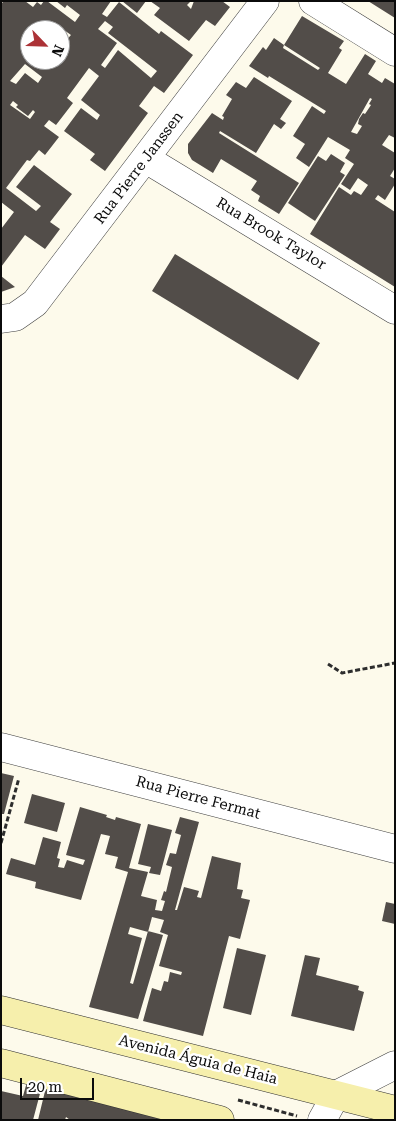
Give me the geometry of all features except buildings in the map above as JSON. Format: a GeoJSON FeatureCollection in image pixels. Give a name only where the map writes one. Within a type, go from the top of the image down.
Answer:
{"type":"FeatureCollection","features":[{"type":"Feature","properties":{"kind":"main road","name":"Avenida Águia de Haia"},"geometry":{"type":"LineString","coordinates":[[1,1010],[395,1110]]}},
{"type":"Feature","properties":{"kind":"main road"},"geometry":{"type":"LineString","coordinates":[[1,1063],[220,1120]]}},
{"type":"Feature","properties":{"kind":"street","name":"Rua Pierre Janssen"},"geometry":{"type":"LineString","coordinates":[[1,319],[16,317],[35,303],[265,1]]}},
{"type":"Feature","properties":{"kind":"street"},"geometry":{"type":"LineString","coordinates":[[313,1],[395,52]]}},
{"type":"Feature","properties":{"kind":"street","name":"Rua Brook Taylor"},"geometry":{"type":"LineString","coordinates":[[146,159],[395,310]]}},
{"type":"Feature","properties":{"kind":"street","name":"Rua Pierre Fermat"},"geometry":{"type":"LineString","coordinates":[[14,750],[395,849]]}},
{"type":"Feature","properties":{"kind":"street"},"geometry":{"type":"LineString","coordinates":[[322,1120],[336,1096],[395,1066]]}},
{"type":"Feature","properties":{"kind":"path"},"geometry":{"type":"LineString","coordinates":[[328,664],[342,672],[395,663]]}},
{"type":"Feature","properties":{"kind":"path"},"geometry":{"type":"LineString","coordinates":[[1,843],[14,750]]}}]}
